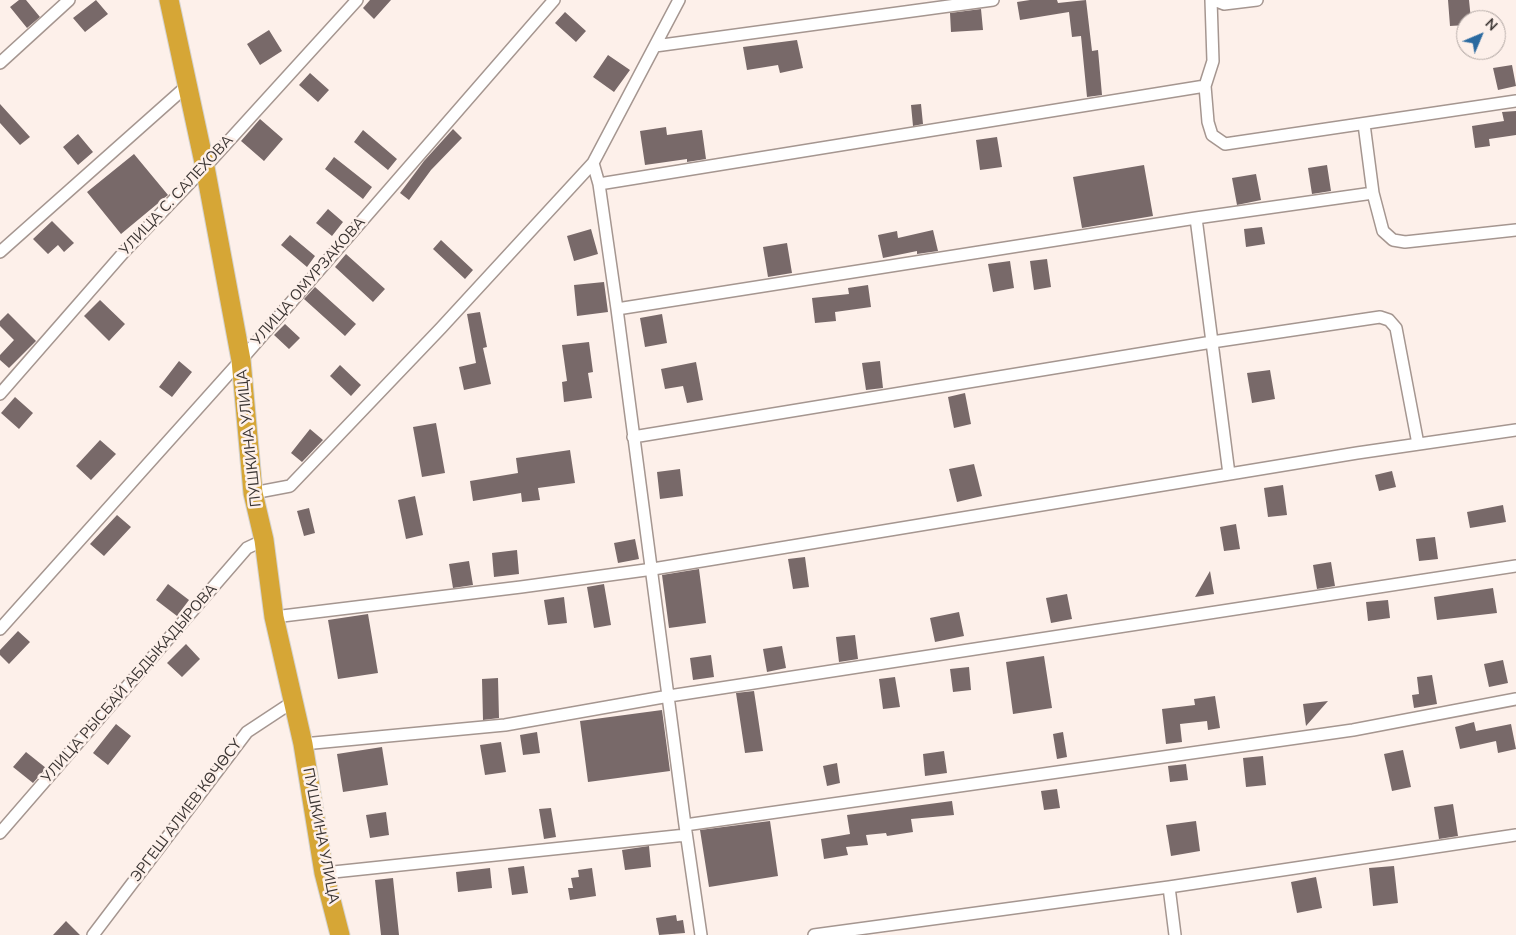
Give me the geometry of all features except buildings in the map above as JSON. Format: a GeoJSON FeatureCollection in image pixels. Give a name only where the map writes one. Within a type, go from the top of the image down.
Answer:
{"type":"FeatureCollection","features":[{"type":"Feature","properties":{"kind":"highway","name":"ПУШКИНА УЛИЦА"},"geometry":{"type":"LineString","coordinates":[[169,0],[205,167],[241,360],[253,493],[264,540],[274,617],[303,744],[324,872],[340,935]]}},
{"type":"Feature","properties":{"kind":"street"},"geometry":{"type":"LineString","coordinates":[[0,62],[69,0]]}},
{"type":"Feature","properties":{"kind":"street","name":"УЛИЦА С. САЛЕХОВА"},"geometry":{"type":"LineString","coordinates":[[0,394],[124,252],[205,167],[357,0]]}},
{"type":"Feature","properties":{"kind":"street","name":"УЛИЦА ОМУРЗАКОВА"},"geometry":{"type":"LineString","coordinates":[[0,629],[241,360],[554,0]]}},
{"type":"Feature","properties":{"kind":"street"},"geometry":{"type":"LineString","coordinates":[[253,493],[290,486],[441,328],[593,163],[679,0]]}},
{"type":"Feature","properties":{"kind":"street"},"geometry":{"type":"LineString","coordinates":[[655,46],[993,0]]}},
{"type":"Feature","properties":{"kind":"street"},"geometry":{"type":"LineString","coordinates":[[1257,0],[1224,4],[1212,0],[1213,61],[1205,86],[1208,122],[1212,135],[1225,144],[1516,101]]}},
{"type":"Feature","properties":{"kind":"street"},"geometry":{"type":"LineString","coordinates":[[0,252],[188,84]]}},
{"type":"Feature","properties":{"kind":"street"},"geometry":{"type":"LineString","coordinates":[[599,184],[1205,86]]}},
{"type":"Feature","properties":{"kind":"street"},"geometry":{"type":"LineString","coordinates":[[1364,124],[1373,193],[1383,231],[1393,240],[1405,242],[1516,230]]}},
{"type":"Feature","properties":{"kind":"street"},"geometry":{"type":"LineString","coordinates":[[593,163],[599,184],[617,309],[701,935]]}},
{"type":"Feature","properties":{"kind":"street"},"geometry":{"type":"LineString","coordinates":[[617,309],[1196,218],[1373,193]]}},
{"type":"Feature","properties":{"kind":"street"},"geometry":{"type":"LineString","coordinates":[[1196,218],[1229,474]]}},
{"type":"Feature","properties":{"kind":"street"},"geometry":{"type":"LineString","coordinates":[[633,437],[1212,342],[1380,317],[1389,320],[1396,328],[1418,444]]}},
{"type":"Feature","properties":{"kind":"street"},"geometry":{"type":"LineString","coordinates":[[274,617],[521,588],[653,569],[1229,474],[1516,430]]}},
{"type":"Feature","properties":{"kind":"street","name":"УЛИЦА РЫСБАЙ АБДЫКАДЫРОВА"},"geometry":{"type":"LineString","coordinates":[[0,833],[247,548],[264,540]]}},
{"type":"Feature","properties":{"kind":"street"},"geometry":{"type":"LineString","coordinates":[[303,744],[505,725],[669,696],[1516,566]]}},
{"type":"Feature","properties":{"kind":"street"},"geometry":{"type":"LineString","coordinates":[[324,872],[686,830],[1343,731],[1516,699]]}},
{"type":"Feature","properties":{"kind":"street","name":"ЭРГЕШ АЛИЕВ КӨЧӨСҮ"},"geometry":{"type":"LineString","coordinates":[[93,935],[247,732],[294,701]]}},
{"type":"Feature","properties":{"kind":"street"},"geometry":{"type":"LineString","coordinates":[[814,935],[1169,887],[1516,835]]}},
{"type":"Feature","properties":{"kind":"street"},"geometry":{"type":"LineString","coordinates":[[1169,887],[1175,935]]}}]}
